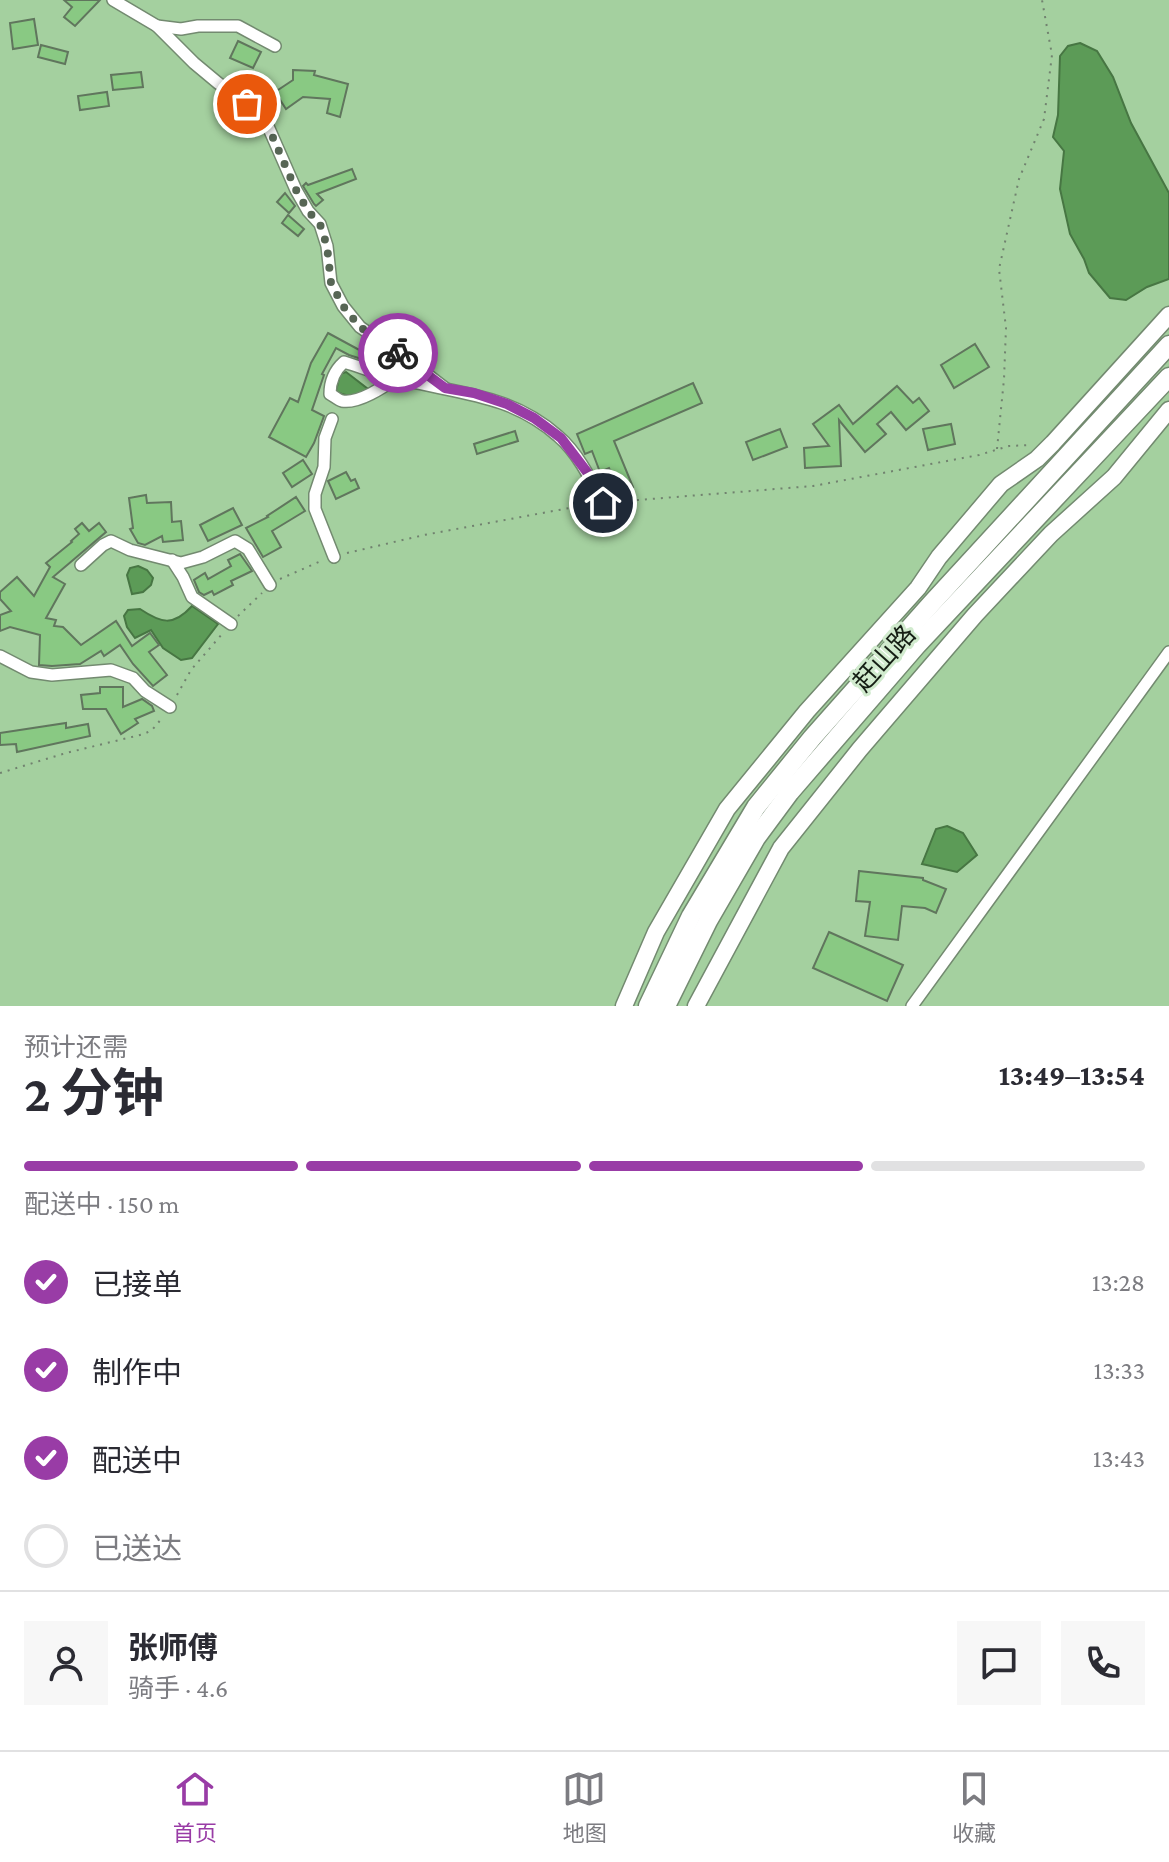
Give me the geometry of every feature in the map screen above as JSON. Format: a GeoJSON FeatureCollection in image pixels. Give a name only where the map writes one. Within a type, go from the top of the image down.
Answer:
{"type":"FeatureCollection","features":[{"type":"Feature","properties":{"kind":"main road"},"geometry":{"type":"LineString","coordinates":[[624,1006],[656,932],[727,809],[807,711],[918,588],[939,557],[1001,484],[1037,459],[1053,443],[1169,315]]}},
{"type":"Feature","properties":{"kind":"main road","name":"赶山路"},"geometry":{"type":"LineString","coordinates":[[648,1006],[691,916],[756,807],[812,738],[931,604],[1169,345]]}},
{"type":"Feature","properties":{"kind":"main road","name":"赶山路"},"geometry":{"type":"LineString","coordinates":[[666,1006],[708,921],[756,838],[790,792],[917,645],[1169,377]]}},
{"type":"Feature","properties":{"kind":"main road"},"geometry":{"type":"LineString","coordinates":[[696,1006],[774,860],[791,835],[975,615],[1051,534],[1114,477],[1169,410]]}},
{"type":"Feature","properties":{"kind":"street"},"geometry":{"type":"LineString","coordinates":[[113,0],[157,26],[194,63],[247,104],[267,124],[296,190],[320,224],[327,246],[331,283],[343,306],[360,327],[445,388]]}},
{"type":"Feature","properties":{"kind":"street"},"geometry":{"type":"LineString","coordinates":[[157,26],[181,29],[238,26],[275,46]]}},
{"type":"Feature","properties":{"kind":"street"},"geometry":{"type":"LineString","coordinates":[[396,378],[377,391],[354,400],[342,401],[330,394],[330,384],[337,368],[344,362],[396,378],[474,393],[507,404],[534,418],[561,438],[587,472],[603,503]]}},
{"type":"Feature","properties":{"kind":"street"},"geometry":{"type":"LineString","coordinates":[[332,419],[325,438],[324,467],[315,494],[315,509],[334,557]]}},
{"type":"Feature","properties":{"kind":"street"},"geometry":{"type":"LineString","coordinates":[[81,565],[111,541],[130,550],[181,563],[203,557],[235,541],[248,549],[270,585]]}},
{"type":"Feature","properties":{"kind":"street"},"geometry":{"type":"LineString","coordinates":[[172,560],[192,597],[231,624]]}},
{"type":"Feature","properties":{"kind":"street"},"geometry":{"type":"LineString","coordinates":[[912,1006],[1169,652]]}},
{"type":"Feature","properties":{"kind":"street"},"geometry":{"type":"LineString","coordinates":[[0,656],[31,672],[52,675],[111,670],[133,678],[145,691],[170,707]]}},
{"type":"Feature","properties":{"kind":"path"},"geometry":{"type":"LineString","coordinates":[[996,450],[1006,328],[999,269],[1019,179],[1044,119],[1052,55],[1042,0]]}},
{"type":"Feature","properties":{"kind":"path"},"geometry":{"type":"LineString","coordinates":[[0,773],[152,730],[170,707],[191,670],[270,585],[295,571],[334,557],[424,535],[603,503],[813,486],[933,464],[1009,446],[1053,443]]}},
{"type":"Feature","properties":{"kind":"shaded area"},"geometry":{"type":"Polygon","coordinates":[[[0,0],[1169,0],[1169,1006],[0,1006],[0,0]]]}},
{"type":"Feature","properties":{"kind":"shaded area"},"geometry":{"type":"Polygon","coordinates":[[[1080,43],[1097,51],[1113,77],[1131,123],[1169,193],[1169,279],[1147,287],[1126,300],[1110,298],[1089,273],[1070,234],[1060,189],[1064,151],[1053,137],[1058,115],[1060,56],[1068,46],[1080,43]]]}},
{"type":"Feature","properties":{"kind":"shaded area"},"geometry":{"type":"Polygon","coordinates":[[[346,372],[368,389],[352,395],[336,391],[340,374],[346,372]]]}},
{"type":"Feature","properties":{"kind":"shaded area"},"geometry":{"type":"Polygon","coordinates":[[[138,566],[147,570],[153,578],[151,585],[143,592],[132,594],[127,575],[130,568],[138,566]]]}},
{"type":"Feature","properties":{"kind":"shaded area"},"geometry":{"type":"Polygon","coordinates":[[[192,606],[218,624],[192,658],[181,660],[163,648],[151,630],[135,638],[124,616],[128,610],[140,609],[167,621],[179,617],[192,606]]]}},
{"type":"Feature","properties":{"kind":"shaded area"},"geometry":{"type":"Polygon","coordinates":[[[947,826],[963,833],[977,855],[957,872],[922,864],[936,829],[947,826]]]}},
{"type":"Feature","properties":{"kind":"building"},"geometry":{"type":"Polygon","coordinates":[[[64,0],[100,0],[75,26],[64,17],[72,7],[64,0]]]}},
{"type":"Feature","properties":{"kind":"building"},"geometry":{"type":"Polygon","coordinates":[[[34,19],[38,45],[13,49],[10,23],[34,19]]]}},
{"type":"Feature","properties":{"kind":"building"},"geometry":{"type":"Polygon","coordinates":[[[238,41],[261,52],[253,68],[230,58],[238,41]]]}},
{"type":"Feature","properties":{"kind":"building"},"geometry":{"type":"Polygon","coordinates":[[[41,45],[68,52],[65,64],[38,57],[41,45]]]}},
{"type":"Feature","properties":{"kind":"building"},"geometry":{"type":"Polygon","coordinates":[[[293,70],[315,71],[314,75],[348,84],[340,117],[327,113],[330,99],[303,97],[286,109],[275,92],[293,80],[293,70]]]}},
{"type":"Feature","properties":{"kind":"building"},"geometry":{"type":"Polygon","coordinates":[[[141,72],[143,87],[113,90],[111,75],[141,72]]]}},
{"type":"Feature","properties":{"kind":"building"},"geometry":{"type":"Polygon","coordinates":[[[107,92],[109,106],[80,110],[78,96],[107,92]]]}},
{"type":"Feature","properties":{"kind":"building"},"geometry":{"type":"Polygon","coordinates":[[[352,169],[356,179],[317,194],[323,200],[316,206],[303,186],[306,183],[308,185],[352,169]]]}},
{"type":"Feature","properties":{"kind":"building"},"geometry":{"type":"Polygon","coordinates":[[[285,193],[295,206],[289,213],[277,202],[285,193]]]}},
{"type":"Feature","properties":{"kind":"building"},"geometry":{"type":"Polygon","coordinates":[[[288,215],[304,229],[298,236],[282,223],[288,215]]]}},
{"type":"Feature","properties":{"kind":"building"},"geometry":{"type":"Polygon","coordinates":[[[328,333],[376,359],[374,363],[336,348],[322,374],[312,410],[324,416],[306,457],[269,437],[290,398],[298,402],[311,363],[328,333]]]}},
{"type":"Feature","properties":{"kind":"building"},"geometry":{"type":"Polygon","coordinates":[[[975,344],[989,367],[954,388],[941,365],[975,344]]]}},
{"type":"Feature","properties":{"kind":"building"},"geometry":{"type":"Polygon","coordinates":[[[693,383],[702,403],[614,441],[633,487],[620,493],[609,468],[600,472],[592,451],[585,454],[577,434],[693,383]]]}},
{"type":"Feature","properties":{"kind":"building"},"geometry":{"type":"Polygon","coordinates":[[[897,386],[913,403],[919,398],[929,411],[906,430],[891,412],[877,424],[886,434],[865,452],[839,420],[841,466],[805,468],[804,448],[829,446],[813,424],[839,405],[853,424],[897,386]]]}},
{"type":"Feature","properties":{"kind":"building"},"geometry":{"type":"Polygon","coordinates":[[[951,424],[955,444],[928,450],[923,429],[951,424]]]}},
{"type":"Feature","properties":{"kind":"building"},"geometry":{"type":"Polygon","coordinates":[[[780,429],[787,447],[753,460],[746,442],[780,429]]]}},
{"type":"Feature","properties":{"kind":"building"},"geometry":{"type":"Polygon","coordinates":[[[515,431],[518,441],[477,454],[474,444],[515,431]]]}},
{"type":"Feature","properties":{"kind":"building"},"geometry":{"type":"Polygon","coordinates":[[[303,460],[312,474],[292,487],[283,473],[303,460]]]}},
{"type":"Feature","properties":{"kind":"building"},"geometry":{"type":"Polygon","coordinates":[[[346,472],[351,481],[355,479],[359,488],[336,499],[328,481],[346,472]]]}},
{"type":"Feature","properties":{"kind":"building"},"geometry":{"type":"Polygon","coordinates":[[[146,495],[147,503],[171,502],[172,522],[181,521],[183,540],[163,542],[162,536],[145,545],[138,543],[130,529],[133,528],[129,498],[146,495]]]}},
{"type":"Feature","properties":{"kind":"building"},"geometry":{"type":"Polygon","coordinates":[[[296,497],[305,511],[272,531],[281,547],[263,557],[246,528],[296,497]]]}},
{"type":"Feature","properties":{"kind":"building"},"geometry":{"type":"Polygon","coordinates":[[[233,508],[242,525],[208,541],[200,525],[233,508]]]}},
{"type":"Feature","properties":{"kind":"building"},"geometry":{"type":"Polygon","coordinates":[[[82,523],[89,531],[99,523],[106,532],[53,577],[65,584],[46,618],[56,620],[54,626],[63,627],[81,645],[116,621],[132,646],[150,633],[159,645],[149,652],[167,675],[153,686],[120,645],[104,656],[101,651],[80,664],[39,665],[40,635],[10,627],[0,631],[0,615],[11,611],[0,599],[0,592],[17,577],[34,596],[50,567],[46,563],[72,542],[79,534],[75,529],[82,523]]]}},
{"type":"Feature","properties":{"kind":"building"},"geometry":{"type":"Polygon","coordinates":[[[240,554],[252,571],[231,581],[233,585],[214,595],[212,591],[204,595],[199,592],[194,580],[205,573],[208,579],[231,566],[228,560],[240,554]]]}},
{"type":"Feature","properties":{"kind":"building"},"geometry":{"type":"Polygon","coordinates":[[[100,687],[123,687],[123,707],[142,699],[154,711],[135,719],[138,723],[121,734],[106,709],[83,709],[81,695],[100,693],[100,687]]]}},
{"type":"Feature","properties":{"kind":"building"},"geometry":{"type":"Polygon","coordinates":[[[66,723],[66,728],[88,724],[90,736],[17,752],[16,744],[0,745],[0,733],[66,723]]]}},
{"type":"Feature","properties":{"kind":"building"},"geometry":{"type":"Polygon","coordinates":[[[859,871],[923,878],[946,889],[936,913],[925,908],[902,906],[898,940],[865,936],[870,902],[856,901],[859,871]]]}},
{"type":"Feature","properties":{"kind":"building"},"geometry":{"type":"Polygon","coordinates":[[[829,932],[903,965],[887,1001],[813,968],[829,932]]]}},
{"type":"Feature","properties":{"kind":"way so far"},"geometry":{"type":"LineString","coordinates":[[247,104],[267,124],[288,175],[308,211],[320,224],[327,246],[331,283],[343,306],[360,327],[398,353]]}},
{"type":"Feature","properties":{"kind":"route"},"geometry":{"type":"LineString","coordinates":[[398,353],[445,388],[474,393],[507,404],[534,418],[561,438],[587,472],[603,503]]}}]}
